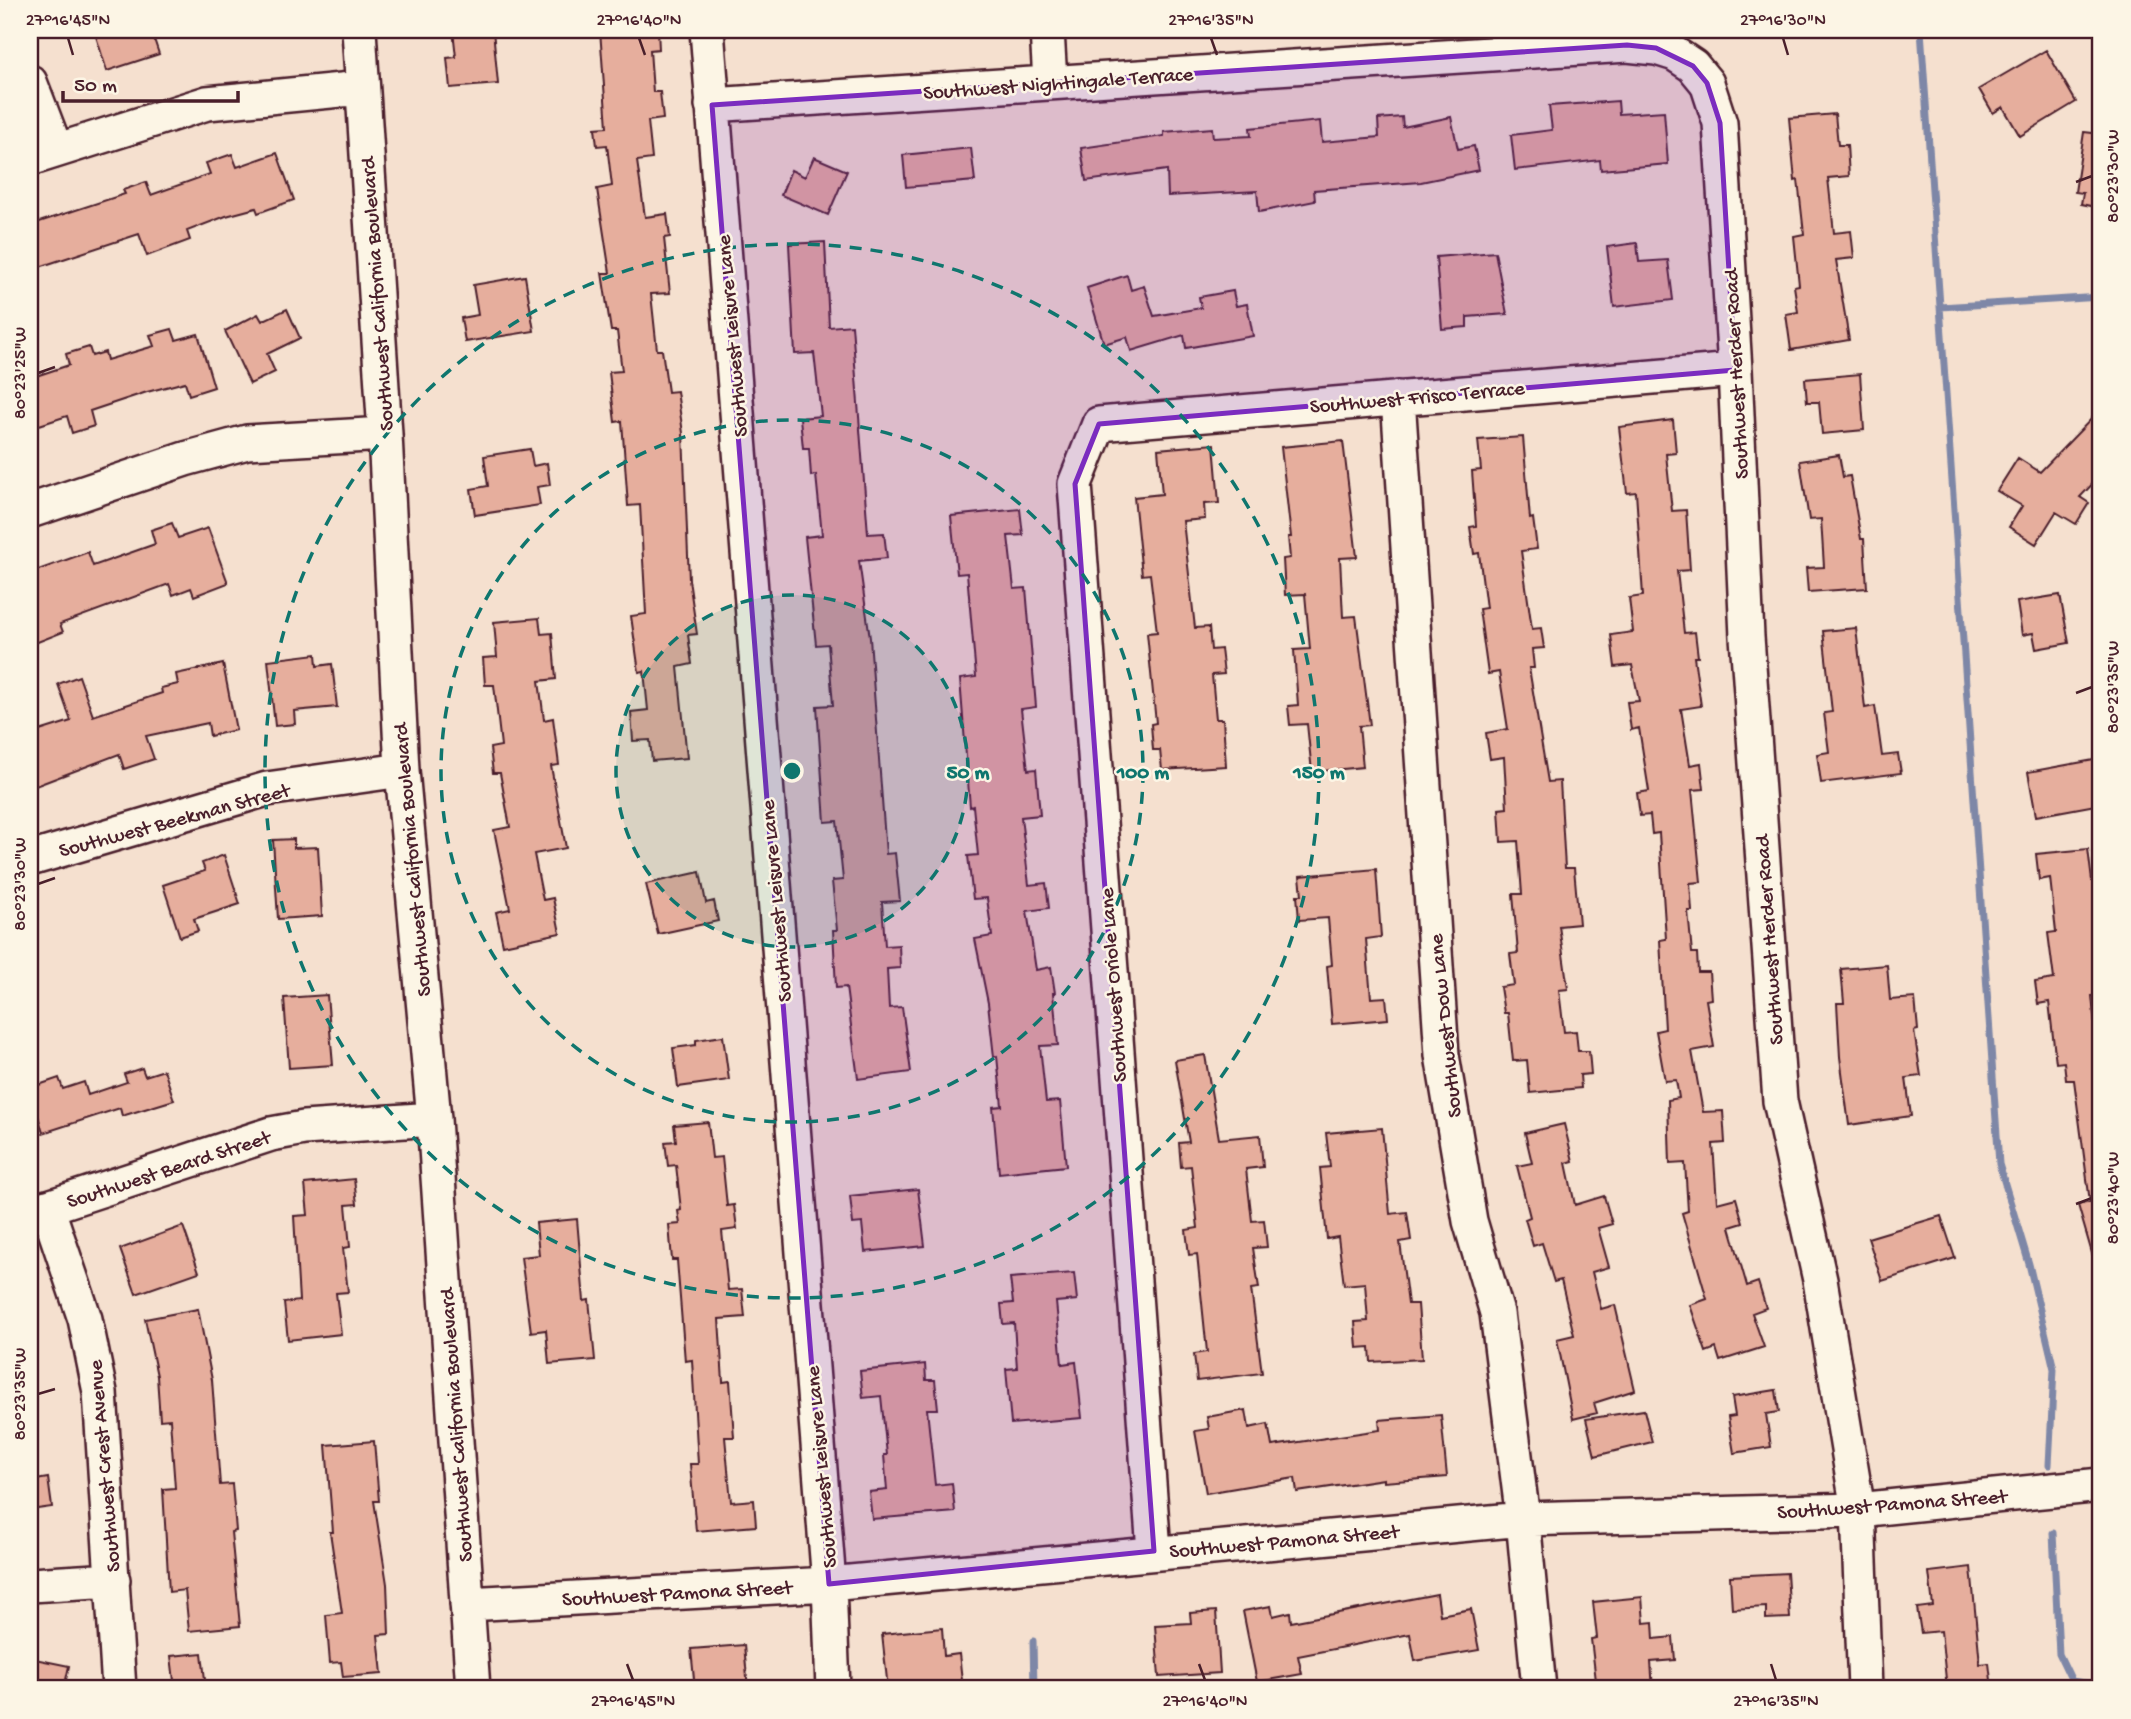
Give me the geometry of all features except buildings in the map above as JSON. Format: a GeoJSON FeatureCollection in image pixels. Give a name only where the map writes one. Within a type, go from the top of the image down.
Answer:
{"type":"FeatureCollection","features":[{"type":"Feature","properties":{"kind":"street","name":"Southwest California Boulevard"},"geometry":{"type":"LineString","coordinates":[[359,30],[385,434],[402,770],[434,1119],[473,1689]]}},
{"type":"Feature","properties":{"kind":"street","name":"Southwest Leisure Lane"},"geometry":{"type":"LineString","coordinates":[[707,30],[829,1584],[833,1689]]}},
{"type":"Feature","properties":{"kind":"street"},"geometry":{"type":"LineString","coordinates":[[1047,30],[1050,82]]}},
{"type":"Feature","properties":{"kind":"street","name":"Southwest Nightingale Terrace"},"geometry":{"type":"LineString","coordinates":[[712,105],[1627,45],[1656,48],[1684,60],[1707,83],[1720,123],[1724,184]]}},
{"type":"Feature","properties":{"kind":"street"},"geometry":{"type":"LineString","coordinates":[[30,82],[43,154],[207,103],[362,88]]}},
{"type":"Feature","properties":{"kind":"street","name":"Southwest Herder Road"},"geometry":{"type":"LineString","coordinates":[[1724,184],[1747,637],[1780,1101],[1820,1280],[1858,1510],[1865,1689]]}},
{"type":"Feature","properties":{"kind":"street","name":"Southwest Frisco Terrace"},"geometry":{"type":"LineString","coordinates":[[1099,424],[1735,370]]}},
{"type":"Feature","properties":{"kind":"street","name":"Southwest Dow Lane"},"geometry":{"type":"LineString","coordinates":[[1398,398],[1442,1055],[1470,1221],[1497,1313],[1523,1519],[1539,1689]]}},
{"type":"Feature","properties":{"kind":"street","name":"Southwest Oriole Lane"},"geometry":{"type":"LineString","coordinates":[[1099,424],[1074,484],[1154,1551]]}},
{"type":"Feature","properties":{"kind":"street"},"geometry":{"type":"LineString","coordinates":[[30,511],[185,459],[247,442],[385,434]]}},
{"type":"Feature","properties":{"kind":"street","name":"Southwest Beekman Street"},"geometry":{"type":"LineString","coordinates":[[30,859],[267,789],[402,770]]}},
{"type":"Feature","properties":{"kind":"street","name":"Southwest Beard Street"},"geometry":{"type":"LineString","coordinates":[[38,1210],[271,1134],[304,1128],[434,1119]]}},
{"type":"Feature","properties":{"kind":"street","name":"Southwest Crest Avenue"},"geometry":{"type":"LineString","coordinates":[[38,1210],[85,1319],[96,1362],[104,1433],[118,1689]]}},
{"type":"Feature","properties":{"kind":"street","name":"Southwest Pamona Street"},"geometry":{"type":"LineString","coordinates":[[467,1604],[829,1584],[1154,1551],[1523,1519],[1858,1510],[2101,1485]]}},
{"type":"Feature","properties":{"kind":"street"},"geometry":{"type":"LineString","coordinates":[[30,1585],[113,1580]]}},
{"type":"Feature","properties":{"kind":"highlighted area"},"geometry":{"type":"Polygon","coordinates":[[[1627,45],[1656,48],[1693,66],[1707,83],[1720,123],[1735,370],[1099,424],[1075,484],[1154,1551],[829,1584],[712,105],[1627,45]]]}},
{"type":"Feature","properties":{"kind":"waterway"},"geometry":{"type":"LineString","coordinates":[[1921,30],[1999,1164],[2029,1264],[2054,1369],[2049,1465]]}},
{"type":"Feature","properties":{"kind":"waterway"},"geometry":{"type":"LineString","coordinates":[[1940,307],[2101,297]]}},
{"type":"Feature","properties":{"kind":"waterway"},"geometry":{"type":"LineString","coordinates":[[2053,1533],[2059,1654],[2072,1681],[2101,1686]]}},
{"type":"Feature","properties":{"kind":"waterway"},"geometry":{"type":"LineString","coordinates":[[1033,1641],[1034,1689]]}}]}
